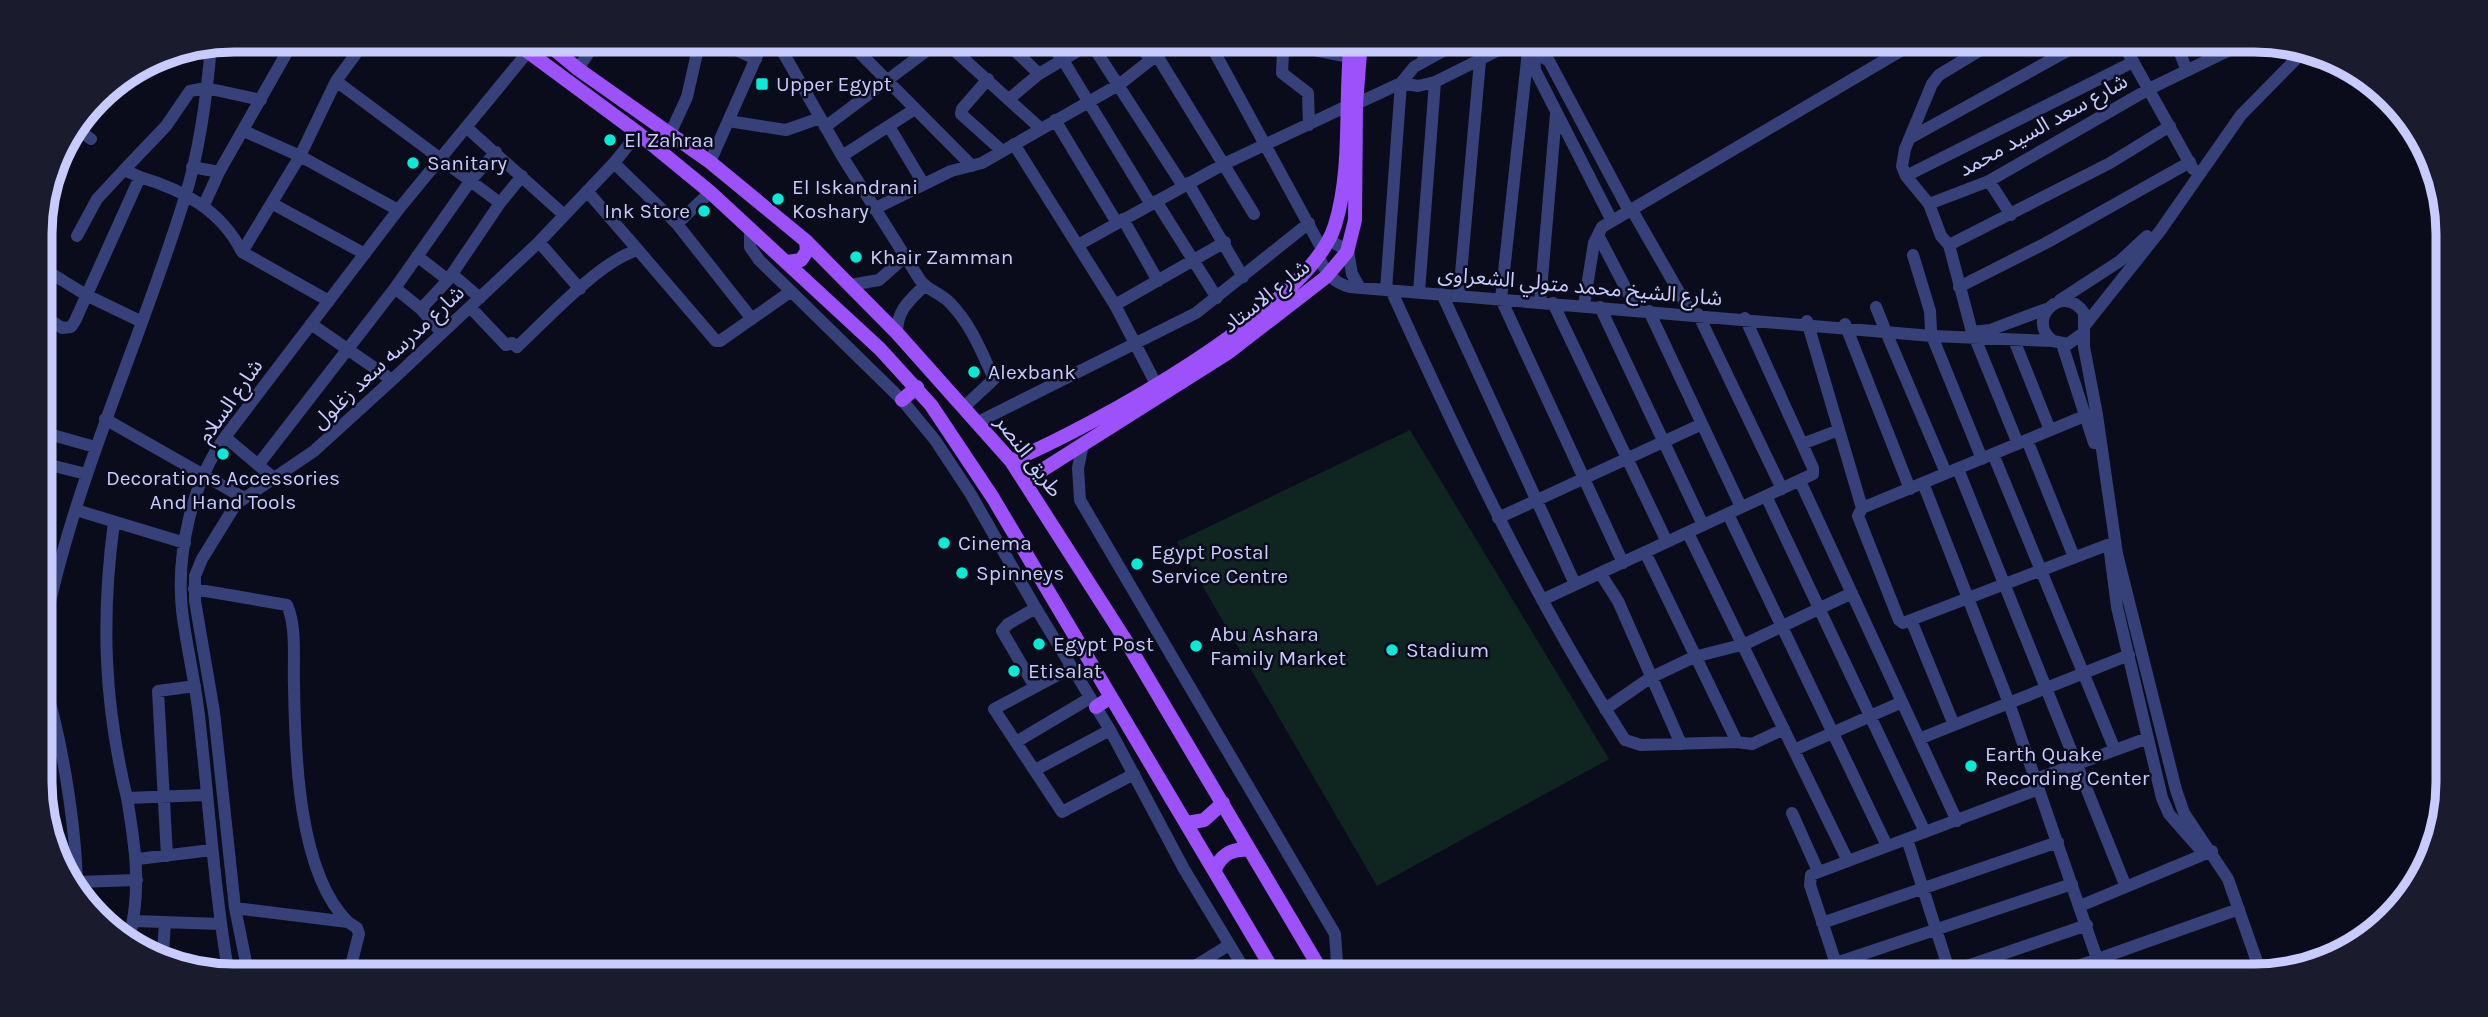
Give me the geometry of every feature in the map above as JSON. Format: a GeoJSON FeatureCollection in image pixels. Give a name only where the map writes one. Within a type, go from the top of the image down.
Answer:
{"type":"FeatureCollection","features":[{"type":"Feature","properties":{"kind":"main road","name":"طريق النصر"},"geometry":{"type":"LineString","coordinates":[[557,52],[710,162],[806,241],[897,333],[1011,461],[1126,641],[1318,964]]}},
{"type":"Feature","properties":{"kind":"main road","name":"شارع الاستاد"},"geometry":{"type":"LineString","coordinates":[[1025,481],[1229,352],[1328,275],[1348,251],[1355,220],[1350,52]]}},
{"type":"Feature","properties":{"kind":"main road","name":"شارع الاستاد"},"geometry":{"type":"LineString","coordinates":[[1011,461],[1077,430],[1156,383],[1262,311],[1323,249],[1340,202],[1350,106],[1359,52]]}},
{"type":"Feature","properties":{"kind":"main road"},"geometry":{"type":"LineString","coordinates":[[527,53],[638,133],[710,192],[815,288],[917,387],[947,427],[993,498],[1271,964]]}},
{"type":"Feature","properties":{"kind":"main road"},"geometry":{"type":"LineString","coordinates":[[787,262],[802,260],[807,251],[806,241]]}},
{"type":"Feature","properties":{"kind":"main road"},"geometry":{"type":"LineString","coordinates":[[815,288],[821,274],[836,271]]}},
{"type":"Feature","properties":{"kind":"main road"},"geometry":{"type":"LineString","coordinates":[[902,400],[917,387]]}},
{"type":"Feature","properties":{"kind":"main road"},"geometry":{"type":"LineString","coordinates":[[1093,703],[1111,697]]}},
{"type":"Feature","properties":{"kind":"main road"},"geometry":{"type":"LineString","coordinates":[[1187,823],[1204,820],[1223,803]]}},
{"type":"Feature","properties":{"kind":"main road"},"geometry":{"type":"LineString","coordinates":[[1215,869],[1225,855],[1241,849],[1249,850]]}},
{"type":"Feature","properties":{"kind":"street"},"geometry":{"type":"LineString","coordinates":[[204,205],[219,172],[287,52]]}},
{"type":"Feature","properties":{"kind":"street"},"geometry":{"type":"LineString","coordinates":[[242,252],[300,156],[336,81],[357,52]]}},
{"type":"Feature","properties":{"kind":"street"},"geometry":{"type":"LineString","coordinates":[[578,69],[589,52]]}},
{"type":"Feature","properties":{"kind":"street"},"geometry":{"type":"LineString","coordinates":[[670,134],[687,97],[697,52]]}},
{"type":"Feature","properties":{"kind":"street"},"geometry":{"type":"LineString","coordinates":[[744,52],[756,59]]}},
{"type":"Feature","properties":{"kind":"street"},"geometry":{"type":"LineString","coordinates":[[710,162],[759,52]]}},
{"type":"Feature","properties":{"kind":"street"},"geometry":{"type":"LineString","coordinates":[[783,52],[822,123],[924,286],[939,293],[962,316],[994,379],[965,407]]}},
{"type":"Feature","properties":{"kind":"street"},"geometry":{"type":"LineString","coordinates":[[859,52],[972,166]]}},
{"type":"Feature","properties":{"kind":"street"},"geometry":{"type":"LineString","coordinates":[[728,121],[786,130],[822,123],[926,52]]}},
{"type":"Feature","properties":{"kind":"street"},"geometry":{"type":"LineString","coordinates":[[956,52],[1040,128]]}},
{"type":"Feature","properties":{"kind":"street"},"geometry":{"type":"LineString","coordinates":[[1016,52],[1039,74]]}},
{"type":"Feature","properties":{"kind":"street"},"geometry":{"type":"LineString","coordinates":[[1056,52],[1086,103],[1217,298]]}},
{"type":"Feature","properties":{"kind":"street"},"geometry":{"type":"LineString","coordinates":[[1009,99],[1039,74],[1076,52]]}},
{"type":"Feature","properties":{"kind":"street"},"geometry":{"type":"LineString","coordinates":[[1099,52],[1225,242],[1242,277]]}},
{"type":"Feature","properties":{"kind":"street"},"geometry":{"type":"LineString","coordinates":[[1148,52],[1224,164],[1254,214]]}},
{"type":"Feature","properties":{"kind":"street"},"geometry":{"type":"LineString","coordinates":[[874,209],[923,183],[951,171],[972,166],[1014,144],[1119,83],[1159,52]]}},
{"type":"Feature","properties":{"kind":"street"},"geometry":{"type":"LineString","coordinates":[[1214,52],[1323,249],[1328,275]]}},
{"type":"Feature","properties":{"kind":"street"},"geometry":{"type":"LineString","coordinates":[[1281,52],[1282,73],[1308,93],[1309,125]]}},
{"type":"Feature","properties":{"kind":"street"},"geometry":{"type":"LineString","coordinates":[[1323,52],[1349,57]]}},
{"type":"Feature","properties":{"kind":"street"},"geometry":{"type":"LineString","coordinates":[[1423,62],[1424,52]]}},
{"type":"Feature","properties":{"kind":"street"},"geometry":{"type":"LineString","coordinates":[[1441,52],[1409,71],[1401,83],[1388,290],[1498,518],[1542,600],[1625,740],[1632,744],[1752,744],[1784,729]]}},
{"type":"Feature","properties":{"kind":"street"},"geometry":{"type":"LineString","coordinates":[[1078,245],[1224,164],[1350,106],[1401,83],[1418,86],[1435,82],[1505,52]]}},
{"type":"Feature","properties":{"kind":"street"},"geometry":{"type":"LineString","coordinates":[[1526,52],[1501,299],[1623,563]]}},
{"type":"Feature","properties":{"kind":"street"},"geometry":{"type":"LineString","coordinates":[[1529,52],[1535,70],[1556,113],[1612,221]]}},
{"type":"Feature","properties":{"kind":"street"},"geometry":{"type":"LineString","coordinates":[[1537,52],[1549,61],[1631,211],[1695,314],[1782,489]]}},
{"type":"Feature","properties":{"kind":"street"},"geometry":{"type":"LineString","coordinates":[[1584,305],[1602,227],[1899,52]]}},
{"type":"Feature","properties":{"kind":"street"},"geometry":{"type":"LineString","coordinates":[[1977,52],[1939,75],[1932,83],[1902,166],[1906,176],[1929,204],[1941,236],[1949,245],[1973,335],[2074,557]]}},
{"type":"Feature","properties":{"kind":"street"},"geometry":{"type":"LineString","coordinates":[[1910,138],[2065,52]]}},
{"type":"Feature","properties":{"kind":"street"},"geometry":{"type":"LineString","coordinates":[[2128,52],[2199,174]]}},
{"type":"Feature","properties":{"kind":"street"},"geometry":{"type":"LineString","coordinates":[[2180,52],[2187,71]]}},
{"type":"Feature","properties":{"kind":"street","name":"شارع سعد السيد محمد"},"geometry":{"type":"LineString","coordinates":[[1929,204],[1989,181],[2218,52]]}},
{"type":"Feature","properties":{"kind":"street","name":"شارع السلام"},"geometry":{"type":"LineString","coordinates":[[227,964],[211,849],[195,686],[182,609],[185,543],[204,474],[225,437],[365,254],[527,53]]}},
{"type":"Feature","properties":{"kind":"street"},"geometry":{"type":"LineString","coordinates":[[52,571],[186,195],[210,54]]}},
{"type":"Feature","properties":{"kind":"street"},"geometry":{"type":"LineString","coordinates":[[2291,57],[2294,61]]}},
{"type":"Feature","properties":{"kind":"street"},"geometry":{"type":"LineString","coordinates":[[2199,174],[2180,191],[2141,243],[2046,309],[2042,324],[2046,334],[2058,342],[2074,342],[2199,174],[2242,115],[2297,58]]}},
{"type":"Feature","properties":{"kind":"street"},"geometry":{"type":"LineString","coordinates":[[1459,296],[1480,61]]}},
{"type":"Feature","properties":{"kind":"street"},"geometry":{"type":"LineString","coordinates":[[1906,176],[2133,62]]}},
{"type":"Feature","properties":{"kind":"street"},"geometry":{"type":"LineString","coordinates":[[988,79],[962,109],[961,114],[1001,150]]}},
{"type":"Feature","properties":{"kind":"street"},"geometry":{"type":"LineString","coordinates":[[336,81],[500,203]]}},
{"type":"Feature","properties":{"kind":"street"},"geometry":{"type":"LineString","coordinates":[[1419,292],[1435,82]]}},
{"type":"Feature","properties":{"kind":"street"},"geometry":{"type":"LineString","coordinates":[[78,236],[97,199],[166,126],[184,95],[206,88],[261,100]]}},
{"type":"Feature","properties":{"kind":"street"},"geometry":{"type":"LineString","coordinates":[[842,156],[890,128],[915,109]]}},
{"type":"Feature","properties":{"kind":"street"},"geometry":{"type":"LineString","coordinates":[[1556,113],[1547,302],[1667,542]]}},
{"type":"Feature","properties":{"kind":"street"},"geometry":{"type":"LineString","coordinates":[[1055,120],[1158,281]]}},
{"type":"Feature","properties":{"kind":"street"},"geometry":{"type":"LineString","coordinates":[[1949,245],[2011,215],[2170,126]]}},
{"type":"Feature","properties":{"kind":"street"},"geometry":{"type":"LineString","coordinates":[[466,127],[563,214]]}},
{"type":"Feature","properties":{"kind":"street"},"geometry":{"type":"LineString","coordinates":[[890,128],[923,183]]}},
{"type":"Feature","properties":{"kind":"street"},"geometry":{"type":"LineString","coordinates":[[244,131],[300,156],[398,211]]}},
{"type":"Feature","properties":{"kind":"street","name":"شارع مدرسه سعد زغلول"},"geometry":{"type":"LineString","coordinates":[[244,498],[275,480],[314,451],[480,298],[539,242],[614,163],[638,133]]}},
{"type":"Feature","properties":{"kind":"street"},"geometry":{"type":"LineString","coordinates":[[84,134],[91,139]]}},
{"type":"Feature","properties":{"kind":"street"},"geometry":{"type":"LineString","coordinates":[[1014,144],[1115,305],[1156,383]]}},
{"type":"Feature","properties":{"kind":"street"},"geometry":{"type":"LineString","coordinates":[[258,465],[395,288],[471,180],[496,152]]}},
{"type":"Feature","properties":{"kind":"street"},"geometry":{"type":"LineString","coordinates":[[1959,287],[2190,162]]}},
{"type":"Feature","properties":{"kind":"street"},"geometry":{"type":"LineString","coordinates":[[614,163],[677,224],[752,319]]}},
{"type":"Feature","properties":{"kind":"street"},"geometry":{"type":"LineString","coordinates":[[192,167],[219,172]]}},
{"type":"Feature","properties":{"kind":"street"},"geometry":{"type":"LineString","coordinates":[[124,170],[204,205],[231,231],[242,252],[329,301]]}},
{"type":"Feature","properties":{"kind":"street"},"geometry":{"type":"LineString","coordinates":[[421,309],[450,277],[500,203],[522,176]]}},
{"type":"Feature","properties":{"kind":"street"},"geometry":{"type":"LineString","coordinates":[[53,321],[67,329],[75,321],[140,177]]}},
{"type":"Feature","properties":{"kind":"street"},"geometry":{"type":"LineString","coordinates":[[1989,181],[2011,215]]}},
{"type":"Feature","properties":{"kind":"street"},"geometry":{"type":"LineString","coordinates":[[587,191],[716,341],[720,341],[790,292]]}},
{"type":"Feature","properties":{"kind":"street"},"geometry":{"type":"LineString","coordinates":[[677,224],[710,192]]}},
{"type":"Feature","properties":{"kind":"street"},"geometry":{"type":"LineString","coordinates":[[273,204],[365,254]]}},
{"type":"Feature","properties":{"kind":"street"},"geometry":{"type":"LineString","coordinates":[[978,422],[1135,341],[1196,313],[1309,223]]}},
{"type":"Feature","properties":{"kind":"street"},"geometry":{"type":"LineString","coordinates":[[750,228],[750,247],[790,292],[902,400],[935,440],[970,493],[1110,730],[1241,964]]}},
{"type":"Feature","properties":{"kind":"street"},"geometry":{"type":"LineString","coordinates":[[1598,235],[1643,310],[1741,507]]}},
{"type":"Feature","properties":{"kind":"street"},"geometry":{"type":"LineString","coordinates":[[539,242],[580,289]]}},
{"type":"Feature","properties":{"kind":"street"},"geometry":{"type":"LineString","coordinates":[[1115,305],[1225,242]]}},
{"type":"Feature","properties":{"kind":"street"},"geometry":{"type":"LineString","coordinates":[[1323,249],[1340,244],[1348,251],[1352,274],[1360,288]]}},
{"type":"Feature","properties":{"kind":"street"},"geometry":{"type":"LineString","coordinates":[[470,307],[506,345],[512,343],[517,347],[580,289],[626,254],[638,250]]}},
{"type":"Feature","properties":{"kind":"street"},"geometry":{"type":"LineString","coordinates":[[1913,255],[1930,312],[1931,333],[2041,570],[2115,750]]}},
{"type":"Feature","properties":{"kind":"street"},"geometry":{"type":"LineString","coordinates":[[417,257],[480,298]]}},
{"type":"Feature","properties":{"kind":"street"},"geometry":{"type":"LineString","coordinates":[[850,285],[879,280],[905,257]]}},
{"type":"Feature","properties":{"kind":"street"},"geometry":{"type":"LineString","coordinates":[[53,274],[86,295],[140,321]]}},
{"type":"Feature","properties":{"kind":"street","name":"شارع الشيخ محمد متولي الشعراوى"},"geometry":{"type":"LineString","coordinates":[[1328,275],[1341,285],[1360,288],[2058,342]]}},
{"type":"Feature","properties":{"kind":"street"},"geometry":{"type":"LineString","coordinates":[[897,333],[897,323],[903,307],[924,286]]}},
{"type":"Feature","properties":{"kind":"street"},"geometry":{"type":"LineString","coordinates":[[395,288],[421,309],[442,333]]}},
{"type":"Feature","properties":{"kind":"street"},"geometry":{"type":"LineString","coordinates":[[1442,294],[1575,584]]}},
{"type":"Feature","properties":{"kind":"street"},"geometry":{"type":"LineString","coordinates":[[2060,300],[2077,304],[2084,313],[2112,543],[2114,593],[2164,806],[2208,853],[2228,879],[2251,964]]}},
{"type":"Feature","properties":{"kind":"street"},"geometry":{"type":"LineString","coordinates":[[1600,307],[1703,525]]}},
{"type":"Feature","properties":{"kind":"street"},"geometry":{"type":"LineString","coordinates":[[1877,307],[1885,330],[2004,584],[2126,887]]}},
{"type":"Feature","properties":{"kind":"street","name":"شارع الشيخ محمد متولي الشعراوى"},"geometry":{"type":"LineString","coordinates":[[1973,335],[2046,309]]}},
{"type":"Feature","properties":{"kind":"street"},"geometry":{"type":"LineString","coordinates":[[1542,600],[1800,481],[1814,472],[1745,318]]}},
{"type":"Feature","properties":{"kind":"street"},"geometry":{"type":"LineString","coordinates":[[1804,322],[1861,509],[1858,516],[1899,620],[1903,623],[2112,543]]}},
{"type":"Feature","properties":{"kind":"street"},"geometry":{"type":"LineString","coordinates":[[312,324],[391,380]]}},
{"type":"Feature","properties":{"kind":"street"},"geometry":{"type":"LineString","coordinates":[[1846,326],[1910,489]]}},
{"type":"Feature","properties":{"kind":"street"},"geometry":{"type":"LineString","coordinates":[[2014,340],[2050,430]]}},
{"type":"Feature","properties":{"kind":"street"},"geometry":{"type":"LineString","coordinates":[[2058,342],[2087,415],[2112,543],[2176,790],[2184,813],[2208,853]]}},
{"type":"Feature","properties":{"kind":"street"},"geometry":{"type":"LineString","coordinates":[[1861,509],[2087,415]]}},
{"type":"Feature","properties":{"kind":"street"},"geometry":{"type":"LineString","coordinates":[[105,419],[244,498],[236,504],[202,559],[194,589],[214,712],[235,908],[246,964]]}},
{"type":"Feature","properties":{"kind":"street"},"geometry":{"type":"LineString","coordinates":[[1498,518],[1702,424]]}},
{"type":"Feature","properties":{"kind":"street"},"geometry":{"type":"LineString","coordinates":[[1802,444],[1839,430]]}},
{"type":"Feature","properties":{"kind":"street"},"geometry":{"type":"LineString","coordinates":[[53,435],[95,447]]}},
{"type":"Feature","properties":{"kind":"street"},"geometry":{"type":"LineString","coordinates":[[225,437],[275,480]]}},
{"type":"Feature","properties":{"kind":"street"},"geometry":{"type":"LineString","coordinates":[[1083,444],[1078,468],[1080,500],[1335,934],[1337,964]]}},
{"type":"Feature","properties":{"kind":"street"},"geometry":{"type":"LineString","coordinates":[[53,466],[86,474]]}},
{"type":"Feature","properties":{"kind":"street"},"geometry":{"type":"LineString","coordinates":[[1800,481],[1957,821]]}},
{"type":"Feature","properties":{"kind":"street"},"geometry":{"type":"LineString","coordinates":[[1923,483],[2009,703],[2100,964]]}},
{"type":"Feature","properties":{"kind":"street"},"geometry":{"type":"LineString","coordinates":[[1766,496],[1925,832]]}},
{"type":"Feature","properties":{"kind":"street"},"geometry":{"type":"LineString","coordinates":[[76,510],[185,543]]}},
{"type":"Feature","properties":{"kind":"street"},"geometry":{"type":"LineString","coordinates":[[1728,514],[1887,846]]}},
{"type":"Feature","properties":{"kind":"street"},"geometry":{"type":"LineString","coordinates":[[114,522],[106,583],[106,675],[110,715],[138,859],[134,920],[131,931]]}},
{"type":"Feature","properties":{"kind":"street"},"geometry":{"type":"LineString","coordinates":[[1688,533],[1745,644],[1848,860]]}},
{"type":"Feature","properties":{"kind":"street"},"geometry":{"type":"LineString","coordinates":[[1645,552],[1737,742]]}},
{"type":"Feature","properties":{"kind":"street"},"geometry":{"type":"LineString","coordinates":[[1600,573],[1618,601],[1681,744]]}},
{"type":"Feature","properties":{"kind":"street"},"geometry":{"type":"LineString","coordinates":[[194,589],[287,605],[293,645],[294,719],[311,856],[332,906],[357,928],[359,934],[351,964]]}},
{"type":"Feature","properties":{"kind":"street"},"geometry":{"type":"LineString","coordinates":[[1605,709],[1650,678],[1694,657],[1745,644],[1852,593]]}},
{"type":"Feature","properties":{"kind":"street"},"geometry":{"type":"LineString","coordinates":[[1035,687],[1002,631],[1036,608]]}},
{"type":"Feature","properties":{"kind":"street"},"geometry":{"type":"LineString","coordinates":[[1911,620],[1954,725]]}},
{"type":"Feature","properties":{"kind":"street"},"geometry":{"type":"LineString","coordinates":[[1919,739],[2129,655]]}},
{"type":"Feature","properties":{"kind":"street"},"geometry":{"type":"LineString","coordinates":[[1071,668],[994,709],[1060,809],[1066,812],[1134,774]]}},
{"type":"Feature","properties":{"kind":"street"},"geometry":{"type":"LineString","coordinates":[[167,856],[161,796],[158,691],[195,686]]}},
{"type":"Feature","properties":{"kind":"street"},"geometry":{"type":"LineString","coordinates":[[1794,750],[1902,702]]}},
{"type":"Feature","properties":{"kind":"street"},"geometry":{"type":"LineString","coordinates":[[1016,742],[1093,703]]}},
{"type":"Feature","properties":{"kind":"street"},"geometry":{"type":"LineString","coordinates":[[52,706],[75,870]]}},
{"type":"Feature","properties":{"kind":"street"},"geometry":{"type":"LineString","coordinates":[[1035,770],[1110,730]]}},
{"type":"Feature","properties":{"kind":"street"},"geometry":{"type":"LineString","coordinates":[[1836,964],[1809,881],[1811,875],[1957,821],[2076,764],[2148,738]]}},
{"type":"Feature","properties":{"kind":"street"},"geometry":{"type":"LineString","coordinates":[[127,798],[205,795]]}},
{"type":"Feature","properties":{"kind":"street"},"geometry":{"type":"LineString","coordinates":[[1792,813],[1818,872]]}},
{"type":"Feature","properties":{"kind":"street"},"geometry":{"type":"LineString","coordinates":[[1907,839],[1944,964]]}},
{"type":"Feature","properties":{"kind":"street"},"geometry":{"type":"LineString","coordinates":[[1822,923],[2058,842]]}},
{"type":"Feature","properties":{"kind":"street"},"geometry":{"type":"LineString","coordinates":[[138,859],[211,849]]}},
{"type":"Feature","properties":{"kind":"street"},"geometry":{"type":"LineString","coordinates":[[2080,906],[2208,853]]}},
{"type":"Feature","properties":{"kind":"street"},"geometry":{"type":"LineString","coordinates":[[84,884],[137,880]]}},
{"type":"Feature","properties":{"kind":"street"},"geometry":{"type":"LineString","coordinates":[[1853,964],[1936,930],[2072,884]]}},
{"type":"Feature","properties":{"kind":"street"},"geometry":{"type":"LineString","coordinates":[[235,908],[348,922]]}},
{"type":"Feature","properties":{"kind":"street"},"geometry":{"type":"LineString","coordinates":[[2084,964],[2236,910]]}},
{"type":"Feature","properties":{"kind":"street"},"geometry":{"type":"LineString","coordinates":[[2236,910],[2257,964]]}},
{"type":"Feature","properties":{"kind":"street"},"geometry":{"type":"LineString","coordinates":[[134,920],[220,924]]}},
{"type":"Feature","properties":{"kind":"street"},"geometry":{"type":"LineString","coordinates":[[163,950],[165,922]]}},
{"type":"Feature","properties":{"kind":"street"},"geometry":{"type":"LineString","coordinates":[[1978,964],[2087,925]]}},
{"type":"Feature","properties":{"kind":"street"},"geometry":{"type":"LineString","coordinates":[[1197,964],[1229,945]]}},
{"type":"Feature","properties":{"kind":"green space","name":"Stadium"},"geometry":{"type":"Polygon","coordinates":[[[1410,430],[1609,759],[1377,886],[1177,542],[1410,430]]]}},
{"type":"Feature","properties":{"kind":"place","name":"Upper Egypt"},"geometry":{"type":"Point","coordinates":[762,84]}},
{"type":"Feature","properties":{"kind":"place","name":"El Zahraa"},"geometry":{"type":"Point","coordinates":[610,140]}},
{"type":"Feature","properties":{"kind":"place","name":"Sanitary"},"geometry":{"type":"Point","coordinates":[413,163]}},
{"type":"Feature","properties":{"kind":"place","name":"El Iskandrani Koshary"},"geometry":{"type":"Point","coordinates":[778,199]}},
{"type":"Feature","properties":{"kind":"place","name":"Ink Store"},"geometry":{"type":"Point","coordinates":[704,211]}},
{"type":"Feature","properties":{"kind":"place","name":"Khair Zamman"},"geometry":{"type":"Point","coordinates":[856,257]}},
{"type":"Feature","properties":{"kind":"place","name":"Alexbank"},"geometry":{"type":"Point","coordinates":[974,372]}},
{"type":"Feature","properties":{"kind":"place","name":"Decorations Accessories And Hand Tools"},"geometry":{"type":"Point","coordinates":[223,454]}},
{"type":"Feature","properties":{"kind":"place","name":"Cinema"},"geometry":{"type":"Point","coordinates":[944,543]}},
{"type":"Feature","properties":{"kind":"place","name":"Egypt Postal Service Centre"},"geometry":{"type":"Point","coordinates":[1137,564]}},
{"type":"Feature","properties":{"kind":"place","name":"Spinneys"},"geometry":{"type":"Point","coordinates":[962,573]}},
{"type":"Feature","properties":{"kind":"place","name":"Egypt Post"},"geometry":{"type":"Point","coordinates":[1039,644]}},
{"type":"Feature","properties":{"kind":"place","name":"Abu Ashara Family Market"},"geometry":{"type":"Point","coordinates":[1196,646]}},
{"type":"Feature","properties":{"kind":"place","name":"Stadium"},"geometry":{"type":"Point","coordinates":[1392,650]}},
{"type":"Feature","properties":{"kind":"place","name":"Etisalat"},"geometry":{"type":"Point","coordinates":[1014,671]}},
{"type":"Feature","properties":{"kind":"place","name":"Earth Quake Recording Center"},"geometry":{"type":"Point","coordinates":[1971,766]}}]}
